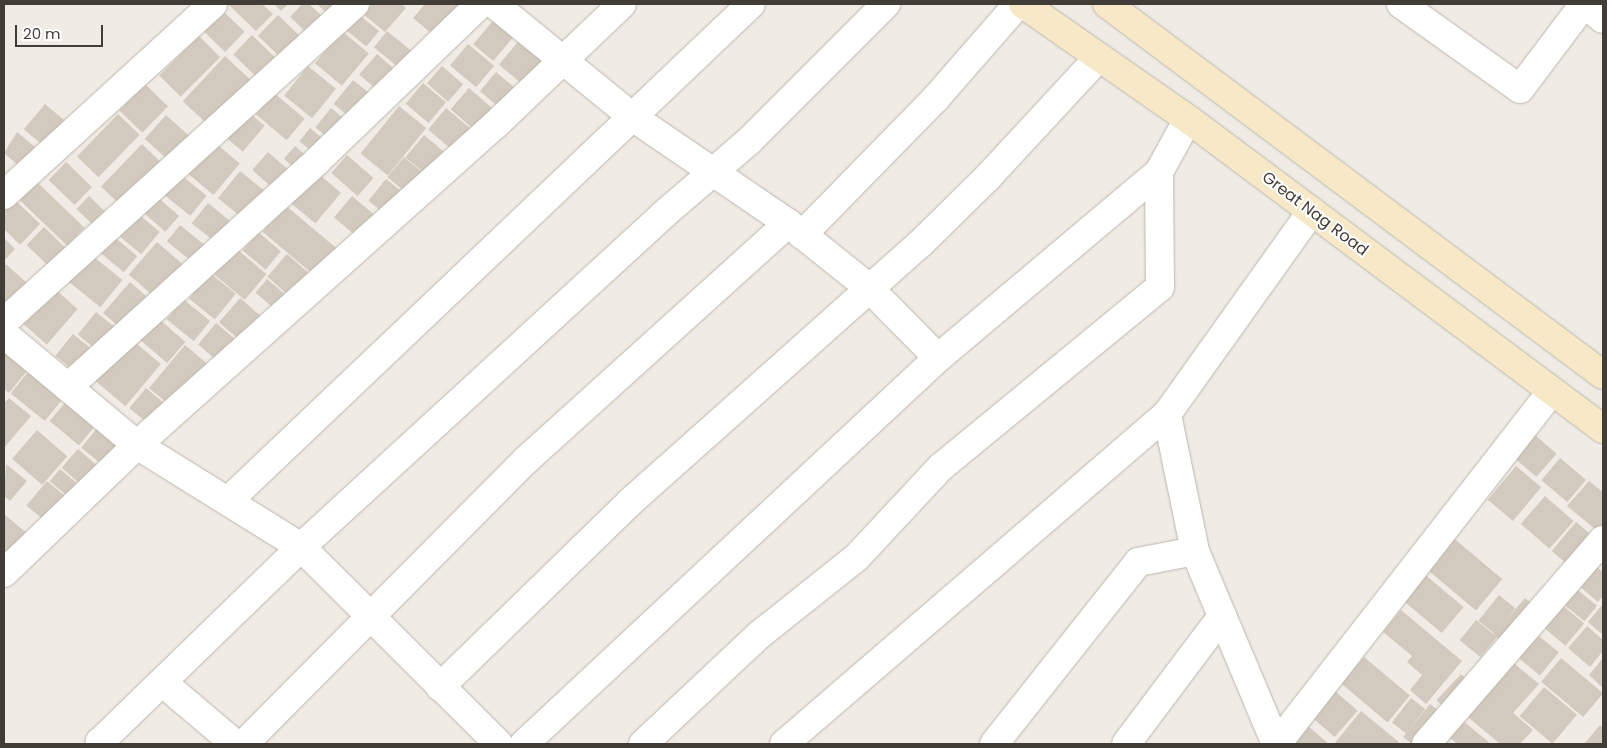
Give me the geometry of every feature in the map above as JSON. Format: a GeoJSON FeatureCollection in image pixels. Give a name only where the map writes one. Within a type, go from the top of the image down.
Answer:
{"type":"FeatureCollection","features":[{"type":"Feature","properties":{"kind":"main road","name":"Great Nag Road"},"geometry":{"type":"LineString","coordinates":[[1023,4],[1188,119],[1603,430]]}},
{"type":"Feature","properties":{"kind":"main road"},"geometry":{"type":"LineString","coordinates":[[1107,4],[1603,375]]}},
{"type":"Feature","properties":{"kind":"street"},"geometry":{"type":"LineString","coordinates":[[4,196],[213,4]]}},
{"type":"Feature","properties":{"kind":"street"},"geometry":{"type":"LineString","coordinates":[[4,322],[355,4]]}},
{"type":"Feature","properties":{"kind":"street"},"geometry":{"type":"LineString","coordinates":[[68,387],[318,160],[480,4]]}},
{"type":"Feature","properties":{"kind":"street"},"geometry":{"type":"LineString","coordinates":[[494,4],[634,118],[711,173],[795,229],[868,288],[938,358]]}},
{"type":"Feature","properties":{"kind":"street"},"geometry":{"type":"LineString","coordinates":[[4,574],[137,445],[488,132],[622,4]]}},
{"type":"Feature","properties":{"kind":"street"},"geometry":{"type":"LineString","coordinates":[[228,501],[634,118],[751,4]]}},
{"type":"Feature","properties":{"kind":"street"},"geometry":{"type":"LineString","coordinates":[[100,743],[301,547],[711,173],[749,141],[886,4]]}},
{"type":"Feature","properties":{"kind":"street"},"geometry":{"type":"LineString","coordinates":[[244,744],[525,461],[795,229],[936,98],[1018,4]]}},
{"type":"Feature","properties":{"kind":"street"},"geometry":{"type":"LineString","coordinates":[[1401,4],[1520,89],[1585,4],[1603,19]]}},
{"type":"Feature","properties":{"kind":"street"},"geometry":{"type":"LineString","coordinates":[[440,687],[629,503],[868,288],[921,244],[988,177],[1099,57]]}},
{"type":"Feature","properties":{"kind":"street"},"geometry":{"type":"LineString","coordinates":[[524,744],[938,358],[1159,172],[1188,119]]}},
{"type":"Feature","properties":{"kind":"street"},"geometry":{"type":"LineString","coordinates":[[643,744],[759,635],[857,557],[941,467],[1160,286],[1159,172]]}},
{"type":"Feature","properties":{"kind":"street"},"geometry":{"type":"LineString","coordinates":[[784,744],[1167,414],[1312,211]]}},
{"type":"Feature","properties":{"kind":"street"},"geometry":{"type":"LineString","coordinates":[[4,334],[137,445],[301,547],[499,744]]}},
{"type":"Feature","properties":{"kind":"street"},"geometry":{"type":"LineString","coordinates":[[1167,414],[1195,551],[1277,744],[1552,391]]}},
{"type":"Feature","properties":{"kind":"street"},"geometry":{"type":"LineString","coordinates":[[1426,744],[1603,540]]}},
{"type":"Feature","properties":{"kind":"street"},"geometry":{"type":"LineString","coordinates":[[994,744],[1138,562],[1195,551]]}},
{"type":"Feature","properties":{"kind":"street"},"geometry":{"type":"LineString","coordinates":[[1126,744],[1222,616]]}},
{"type":"Feature","properties":{"kind":"street"},"geometry":{"type":"LineString","coordinates":[[162,682],[235,744]]}},
{"type":"Feature","properties":{"kind":"building"},"geometry":{"type":"Polygon","coordinates":[[[228,4],[262,4],[273,14],[256,31],[228,4]]]}},
{"type":"Feature","properties":{"kind":"building"},"geometry":{"type":"Polygon","coordinates":[[[274,4],[288,4],[281,11],[274,4]]]}},
{"type":"Feature","properties":{"kind":"building"},"geometry":{"type":"Polygon","coordinates":[[[302,4],[309,4],[321,15],[305,31],[290,17],[302,4]]]}},
{"type":"Feature","properties":{"kind":"building"},"geometry":{"type":"Polygon","coordinates":[[[317,4],[340,4],[329,15],[317,4]]]}},
{"type":"Feature","properties":{"kind":"building"},"geometry":{"type":"Polygon","coordinates":[[[372,4],[402,4],[406,8],[385,32],[363,14],[372,4]]]}},
{"type":"Feature","properties":{"kind":"building"},"geometry":{"type":"Polygon","coordinates":[[[425,4],[467,4],[438,39],[413,18],[425,4]]]}},
{"type":"Feature","properties":{"kind":"building"},"geometry":{"type":"Polygon","coordinates":[[[223,11],[245,32],[225,52],[204,31],[223,11]]]}},
{"type":"Feature","properties":{"kind":"building"},"geometry":{"type":"Polygon","coordinates":[[[358,14],[379,31],[366,47],[345,30],[358,14]]]}},
{"type":"Feature","properties":{"kind":"building"},"geometry":{"type":"Polygon","coordinates":[[[278,15],[301,37],[281,58],[258,36],[278,15]]]}},
{"type":"Feature","properties":{"kind":"building"},"geometry":{"type":"Polygon","coordinates":[[[497,16],[517,33],[493,61],[473,44],[497,16]]]}},
{"type":"Feature","properties":{"kind":"building"},"geometry":{"type":"Polygon","coordinates":[[[342,31],[369,53],[342,86],[315,63],[342,31]]]}},
{"type":"Feature","properties":{"kind":"building"},"geometry":{"type":"Polygon","coordinates":[[[387,31],[415,54],[402,70],[374,47],[387,31]]]}},
{"type":"Feature","properties":{"kind":"building"},"geometry":{"type":"Polygon","coordinates":[[[252,35],[276,58],[257,77],[233,54],[252,35]]]}},
{"type":"Feature","properties":{"kind":"building"},"geometry":{"type":"Polygon","coordinates":[[[199,36],[220,57],[181,97],[159,76],[199,36]]]}},
{"type":"Feature","properties":{"kind":"building"},"geometry":{"type":"Polygon","coordinates":[[[522,37],[545,56],[522,84],[499,65],[522,37]]]}},
{"type":"Feature","properties":{"kind":"building"},"geometry":{"type":"Polygon","coordinates":[[[468,44],[494,66],[476,87],[450,65],[468,44]]]}},
{"type":"Feature","properties":{"kind":"building"},"geometry":{"type":"Polygon","coordinates":[[[377,54],[399,73],[381,93],[359,74],[377,54]]]}},
{"type":"Feature","properties":{"kind":"building"},"geometry":{"type":"Polygon","coordinates":[[[225,56],[253,82],[211,127],[183,101],[225,56]]]}},
{"type":"Feature","properties":{"kind":"building"},"geometry":{"type":"Polygon","coordinates":[[[308,66],[336,89],[312,118],[284,96],[308,66]]]}},
{"type":"Feature","properties":{"kind":"building"},"geometry":{"type":"Polygon","coordinates":[[[442,66],[463,84],[448,102],[427,83],[442,66]]]}},
{"type":"Feature","properties":{"kind":"building"},"geometry":{"type":"Polygon","coordinates":[[[496,72],[520,92],[504,111],[480,91],[496,72]]]}},
{"type":"Feature","properties":{"kind":"building"},"geometry":{"type":"Polygon","coordinates":[[[353,80],[374,97],[354,121],[333,104],[353,80]]]}},
{"type":"Feature","properties":{"kind":"building"},"geometry":{"type":"Polygon","coordinates":[[[423,83],[446,102],[429,123],[406,104],[423,83]]]}},
{"type":"Feature","properties":{"kind":"building"},"geometry":{"type":"Polygon","coordinates":[[[145,84],[168,106],[142,133],[119,111],[145,84]]]}},
{"type":"Feature","properties":{"kind":"building"},"geometry":{"type":"Polygon","coordinates":[[[469,88],[497,112],[479,133],[451,109],[469,88]]]}},
{"type":"Feature","properties":{"kind":"building"},"geometry":{"type":"Polygon","coordinates":[[[274,93],[305,119],[287,140],[256,114],[274,93]]]}},
{"type":"Feature","properties":{"kind":"building"},"geometry":{"type":"Polygon","coordinates":[[[45,104],[64,120],[43,145],[24,129],[45,104]]]}},
{"type":"Feature","properties":{"kind":"building"},"geometry":{"type":"Polygon","coordinates":[[[399,106],[426,128],[388,175],[361,153],[399,106]]]}},
{"type":"Feature","properties":{"kind":"building"},"geometry":{"type":"Polygon","coordinates":[[[331,108],[348,122],[332,141],[315,127],[331,108]]]}},
{"type":"Feature","properties":{"kind":"building"},"geometry":{"type":"Polygon","coordinates":[[[446,108],[471,129],[453,151],[428,129],[446,108]]]}},
{"type":"Feature","properties":{"kind":"building"},"geometry":{"type":"Polygon","coordinates":[[[247,111],[265,126],[243,152],[225,137],[247,111]]]}},
{"type":"Feature","properties":{"kind":"building"},"geometry":{"type":"Polygon","coordinates":[[[118,114],[140,135],[99,177],[77,156],[118,114]]]}},
{"type":"Feature","properties":{"kind":"building"},"geometry":{"type":"Polygon","coordinates":[[[166,115],[189,136],[168,160],[145,139],[166,115]]]}},
{"type":"Feature","properties":{"kind":"building"},"geometry":{"type":"Polygon","coordinates":[[[310,128],[326,141],[316,154],[299,141],[310,128]]]}},
{"type":"Feature","properties":{"kind":"building"},"geometry":{"type":"Polygon","coordinates":[[[17,132],[35,147],[19,166],[4,153],[17,132]]]}},
{"type":"Feature","properties":{"kind":"building"},"geometry":{"type":"Polygon","coordinates":[[[424,135],[447,154],[428,176],[405,157],[424,135]]]}},
{"type":"Feature","properties":{"kind":"building"},"geometry":{"type":"Polygon","coordinates":[[[213,141],[240,163],[213,195],[187,172],[213,141]]]}},
{"type":"Feature","properties":{"kind":"building"},"geometry":{"type":"Polygon","coordinates":[[[142,144],[163,164],[122,207],[101,186],[142,144]]]}},
{"type":"Feature","properties":{"kind":"building"},"geometry":{"type":"Polygon","coordinates":[[[295,146],[309,158],[297,171],[284,159],[295,146]]]}},
{"type":"Feature","properties":{"kind":"building"},"geometry":{"type":"Polygon","coordinates":[[[268,152],[294,175],[279,193],[252,170],[268,152]]]}},
{"type":"Feature","properties":{"kind":"building"},"geometry":{"type":"Polygon","coordinates":[[[347,155],[373,178],[358,196],[331,173],[347,155]]]}},
{"type":"Feature","properties":{"kind":"building"},"geometry":{"type":"Polygon","coordinates":[[[404,157],[424,174],[407,194],[387,177],[404,157]]]}},
{"type":"Feature","properties":{"kind":"building"},"geometry":{"type":"Polygon","coordinates":[[[66,162],[92,187],[75,205],[49,180],[66,162]]]}},
{"type":"Feature","properties":{"kind":"building"},"geometry":{"type":"Polygon","coordinates":[[[240,171],[267,193],[245,220],[218,198],[240,171]]]}},
{"type":"Feature","properties":{"kind":"building"},"geometry":{"type":"Polygon","coordinates":[[[315,171],[341,193],[315,223],[289,202],[315,171]]]}},
{"type":"Feature","properties":{"kind":"building"},"geometry":{"type":"Polygon","coordinates":[[[181,175],[207,196],[190,216],[165,195],[181,175]]]}},
{"type":"Feature","properties":{"kind":"building"},"geometry":{"type":"Polygon","coordinates":[[[386,179],[403,193],[385,215],[368,201],[386,179]]]}},
{"type":"Feature","properties":{"kind":"building"},"geometry":{"type":"Polygon","coordinates":[[[37,182],[84,228],[67,246],[20,200],[37,182]]]}},
{"type":"Feature","properties":{"kind":"building"},"geometry":{"type":"Polygon","coordinates":[[[155,195],[179,216],[165,232],[141,211],[155,195]]]}},
{"type":"Feature","properties":{"kind":"building"},"geometry":{"type":"Polygon","coordinates":[[[89,196],[111,217],[98,230],[76,209],[89,196]]]}},
{"type":"Feature","properties":{"kind":"building"},"geometry":{"type":"Polygon","coordinates":[[[352,196],[379,218],[361,240],[334,217],[352,196]]]}},
{"type":"Feature","properties":{"kind":"building"},"geometry":{"type":"Polygon","coordinates":[[[13,198],[40,224],[20,245],[4,229],[4,208],[13,198]]]}},
{"type":"Feature","properties":{"kind":"building"},"geometry":{"type":"Polygon","coordinates":[[[208,203],[233,223],[217,243],[192,223],[208,203]]]}},
{"type":"Feature","properties":{"kind":"building"},"geometry":{"type":"Polygon","coordinates":[[[285,205],[339,250],[316,277],[263,232],[285,205]]]}},
{"type":"Feature","properties":{"kind":"building"},"geometry":{"type":"Polygon","coordinates":[[[136,212],[160,232],[141,254],[117,234],[136,212]]]}},
{"type":"Feature","properties":{"kind":"building"},"geometry":{"type":"Polygon","coordinates":[[[180,225],[210,249],[196,265],[167,241],[180,225]]]}},
{"type":"Feature","properties":{"kind":"building"},"geometry":{"type":"Polygon","coordinates":[[[44,227],[68,250],[50,268],[27,245],[44,227]]]}},
{"type":"Feature","properties":{"kind":"building"},"geometry":{"type":"Polygon","coordinates":[[[258,232],[281,251],[266,270],[243,250],[258,232]]]}},
{"type":"Feature","properties":{"kind":"building"},"geometry":{"type":"Polygon","coordinates":[[[112,235],[137,256],[124,272],[99,251],[112,235]]]}},
{"type":"Feature","properties":{"kind":"building"},"geometry":{"type":"Polygon","coordinates":[[[4,238],[15,249],[4,261],[4,238]]]}},
{"type":"Feature","properties":{"kind":"building"},"geometry":{"type":"Polygon","coordinates":[[[157,242],[186,267],[157,299],[129,274],[157,242]]]}},
{"type":"Feature","properties":{"kind":"building"},"geometry":{"type":"Polygon","coordinates":[[[232,245],[266,274],[245,300],[210,271],[232,245]]]}},
{"type":"Feature","properties":{"kind":"building"},"geometry":{"type":"Polygon","coordinates":[[[89,253],[122,280],[100,307],[67,280],[89,253]]]}},
{"type":"Feature","properties":{"kind":"building"},"geometry":{"type":"Polygon","coordinates":[[[287,254],[311,275],[291,298],[267,277],[287,254]]]}},
{"type":"Feature","properties":{"kind":"building"},"geometry":{"type":"Polygon","coordinates":[[[6,264],[28,284],[4,309],[4,266],[6,264]]]}},
{"type":"Feature","properties":{"kind":"building"},"geometry":{"type":"Polygon","coordinates":[[[210,273],[236,294],[215,319],[189,299],[210,273]]]}},
{"type":"Feature","properties":{"kind":"building"},"geometry":{"type":"Polygon","coordinates":[[[267,279],[292,300],[281,314],[255,293],[267,279]]]}},
{"type":"Feature","properties":{"kind":"building"},"geometry":{"type":"Polygon","coordinates":[[[130,282],[151,300],[124,331],[103,313],[130,282]]]}},
{"type":"Feature","properties":{"kind":"building"},"geometry":{"type":"Polygon","coordinates":[[[49,284],[78,309],[47,344],[18,319],[49,284]]]}},
{"type":"Feature","properties":{"kind":"building"},"geometry":{"type":"Polygon","coordinates":[[[240,298],[264,319],[243,343],[219,322],[240,298]]]}},
{"type":"Feature","properties":{"kind":"building"},"geometry":{"type":"Polygon","coordinates":[[[183,299],[210,321],[194,341],[167,319],[183,299]]]}},
{"type":"Feature","properties":{"kind":"building"},"geometry":{"type":"Polygon","coordinates":[[[96,312],[118,330],[100,352],[78,335],[96,312]]]}},
{"type":"Feature","properties":{"kind":"building"},"geometry":{"type":"Polygon","coordinates":[[[159,319],[185,342],[167,363],[141,340],[159,319]]]}},
{"type":"Feature","properties":{"kind":"building"},"geometry":{"type":"Polygon","coordinates":[[[216,323],[241,344],[223,366],[198,344],[216,323]]]}},
{"type":"Feature","properties":{"kind":"building"},"geometry":{"type":"Polygon","coordinates":[[[73,334],[95,352],[77,373],[55,356],[73,334]]]}},
{"type":"Feature","properties":{"kind":"building"},"geometry":{"type":"Polygon","coordinates":[[[131,339],[161,364],[126,406],[96,381],[131,339]]]}},
{"type":"Feature","properties":{"kind":"building"},"geometry":{"type":"Polygon","coordinates":[[[185,345],[209,365],[173,408],[149,388],[185,345]]]}},
{"type":"Feature","properties":{"kind":"building"},"geometry":{"type":"Polygon","coordinates":[[[4,346],[30,367],[9,393],[4,389],[4,346]]]}},
{"type":"Feature","properties":{"kind":"building"},"geometry":{"type":"Polygon","coordinates":[[[32,367],[66,395],[45,421],[11,393],[32,367]]]}},
{"type":"Feature","properties":{"kind":"building"},"geometry":{"type":"Polygon","coordinates":[[[146,388],[169,407],[152,427],[129,408],[146,388]]]}},
{"type":"Feature","properties":{"kind":"building"},"geometry":{"type":"Polygon","coordinates":[[[9,398],[31,416],[4,448],[4,403],[9,398]]]}},
{"type":"Feature","properties":{"kind":"building"},"geometry":{"type":"Polygon","coordinates":[[[69,398],[98,422],[79,445],[50,421],[69,398]]]}},
{"type":"Feature","properties":{"kind":"building"},"geometry":{"type":"Polygon","coordinates":[[[102,422],[128,443],[107,468],[81,448],[102,422]]]}},
{"type":"Feature","properties":{"kind":"building"},"geometry":{"type":"Polygon","coordinates":[[[37,430],[67,456],[42,485],[12,459],[37,430]]]}},
{"type":"Feature","properties":{"kind":"building"},"geometry":{"type":"Polygon","coordinates":[[[1534,434],[1557,454],[1536,477],[1514,457],[1534,434]]]}},
{"type":"Feature","properties":{"kind":"building"},"geometry":{"type":"Polygon","coordinates":[[[78,449],[101,469],[84,488],[62,468],[78,449]]]}},
{"type":"Feature","properties":{"kind":"building"},"geometry":{"type":"Polygon","coordinates":[[[1560,458],[1586,480],[1567,502],[1541,480],[1560,458]]]}},
{"type":"Feature","properties":{"kind":"building"},"geometry":{"type":"Polygon","coordinates":[[[6,464],[27,481],[10,501],[4,496],[6,464]]]}},
{"type":"Feature","properties":{"kind":"building"},"geometry":{"type":"Polygon","coordinates":[[[1516,466],[1541,487],[1513,521],[1488,500],[1516,466]]]}},
{"type":"Feature","properties":{"kind":"building"},"geometry":{"type":"Polygon","coordinates":[[[60,469],[86,491],[76,503],[50,481],[60,469]]]}},
{"type":"Feature","properties":{"kind":"building"},"geometry":{"type":"Polygon","coordinates":[[[47,481],[70,500],[49,525],[26,506],[47,481]]]}},
{"type":"Feature","properties":{"kind":"building"},"geometry":{"type":"Polygon","coordinates":[[[1589,481],[1603,492],[1603,529],[1600,533],[1567,506],[1589,481]]]}},
{"type":"Feature","properties":{"kind":"building"},"geometry":{"type":"Polygon","coordinates":[[[1545,496],[1574,521],[1549,549],[1521,524],[1545,496]]]}},
{"type":"Feature","properties":{"kind":"building"},"geometry":{"type":"Polygon","coordinates":[[[5,515],[34,539],[14,562],[4,553],[5,515]]]}},
{"type":"Feature","properties":{"kind":"building"},"geometry":{"type":"Polygon","coordinates":[[[1576,522],[1595,538],[1571,567],[1552,551],[1576,522]]]}},
{"type":"Feature","properties":{"kind":"building"},"geometry":{"type":"Polygon","coordinates":[[[1451,536],[1502,579],[1476,610],[1425,567],[1451,536]]]}},
{"type":"Feature","properties":{"kind":"building"},"geometry":{"type":"Polygon","coordinates":[[[1589,560],[1603,572],[1603,596],[1598,602],[1572,580],[1589,560]]]}},
{"type":"Feature","properties":{"kind":"building"},"geometry":{"type":"Polygon","coordinates":[[[1423,573],[1464,607],[1442,633],[1401,599],[1423,573]]]}},
{"type":"Feature","properties":{"kind":"building"},"geometry":{"type":"Polygon","coordinates":[[[1569,583],[1597,606],[1584,621],[1556,599],[1569,583]]]}},
{"type":"Feature","properties":{"kind":"building"},"geometry":{"type":"Polygon","coordinates":[[[1499,595],[1515,608],[1495,634],[1478,621],[1499,595]]]}},
{"type":"Feature","properties":{"kind":"building"},"geometry":{"type":"Polygon","coordinates":[[[1525,598],[1540,611],[1509,647],[1494,634],[1525,598]]]}},
{"type":"Feature","properties":{"kind":"building"},"geometry":{"type":"Polygon","coordinates":[[[1555,599],[1584,623],[1565,646],[1536,621],[1555,599]]]}},
{"type":"Feature","properties":{"kind":"building"},"geometry":{"type":"Polygon","coordinates":[[[1603,604],[1603,635],[1588,622],[1603,604]]]}},
{"type":"Feature","properties":{"kind":"building"},"geometry":{"type":"Polygon","coordinates":[[[1401,610],[1462,661],[1426,704],[1410,690],[1422,675],[1407,662],[1412,656],[1383,632],[1401,610]]]}},
{"type":"Feature","properties":{"kind":"building"},"geometry":{"type":"Polygon","coordinates":[[[1476,620],[1497,637],[1481,657],[1460,640],[1476,620]]]}},
{"type":"Feature","properties":{"kind":"building"},"geometry":{"type":"Polygon","coordinates":[[[1587,626],[1603,640],[1603,651],[1590,667],[1568,648],[1587,626]]]}},
{"type":"Feature","properties":{"kind":"building"},"geometry":{"type":"Polygon","coordinates":[[[1534,632],[1559,652],[1540,675],[1515,655],[1534,632]]]}},
{"type":"Feature","properties":{"kind":"building"},"geometry":{"type":"Polygon","coordinates":[[[1364,657],[1410,696],[1387,722],[1342,684],[1364,657]]]}},
{"type":"Feature","properties":{"kind":"building"},"geometry":{"type":"Polygon","coordinates":[[[1561,658],[1603,693],[1583,717],[1541,682],[1561,658]]]}},
{"type":"Feature","properties":{"kind":"building"},"geometry":{"type":"Polygon","coordinates":[[[1603,658],[1603,688],[1589,675],[1603,658]]]}},
{"type":"Feature","properties":{"kind":"building"},"geometry":{"type":"Polygon","coordinates":[[[1509,659],[1539,684],[1513,713],[1533,730],[1520,744],[1500,744],[1468,717],[1489,692],[1509,659]]]}},
{"type":"Feature","properties":{"kind":"building"},"geometry":{"type":"Polygon","coordinates":[[[1461,674],[1473,685],[1448,711],[1436,700],[1461,674]]]}},
{"type":"Feature","properties":{"kind":"building"},"geometry":{"type":"Polygon","coordinates":[[[1544,687],[1577,715],[1553,744],[1520,716],[1544,687]]]}},
{"type":"Feature","properties":{"kind":"building"},"geometry":{"type":"Polygon","coordinates":[[[1335,691],[1358,711],[1335,737],[1312,717],[1335,691]]]}},
{"type":"Feature","properties":{"kind":"building"},"geometry":{"type":"Polygon","coordinates":[[[1411,698],[1425,709],[1406,734],[1392,722],[1411,698]]]}},
{"type":"Feature","properties":{"kind":"building"},"geometry":{"type":"Polygon","coordinates":[[[1430,704],[1444,715],[1420,744],[1412,744],[1403,737],[1430,704]]]}},
{"type":"Feature","properties":{"kind":"building"},"geometry":{"type":"Polygon","coordinates":[[[1361,711],[1399,742],[1397,744],[1334,744],[1361,711]]]}},
{"type":"Feature","properties":{"kind":"building"},"geometry":{"type":"Polygon","coordinates":[[[1462,720],[1491,744],[1457,744],[1448,736],[1462,720]]]}},
{"type":"Feature","properties":{"kind":"building"},"geometry":{"type":"Polygon","coordinates":[[[1302,721],[1329,744],[1283,744],[1302,721]]]}},
{"type":"Feature","properties":{"kind":"building"},"geometry":{"type":"Polygon","coordinates":[[[1600,725],[1603,728],[1603,744],[1584,744],[1600,725]]]}}]}
